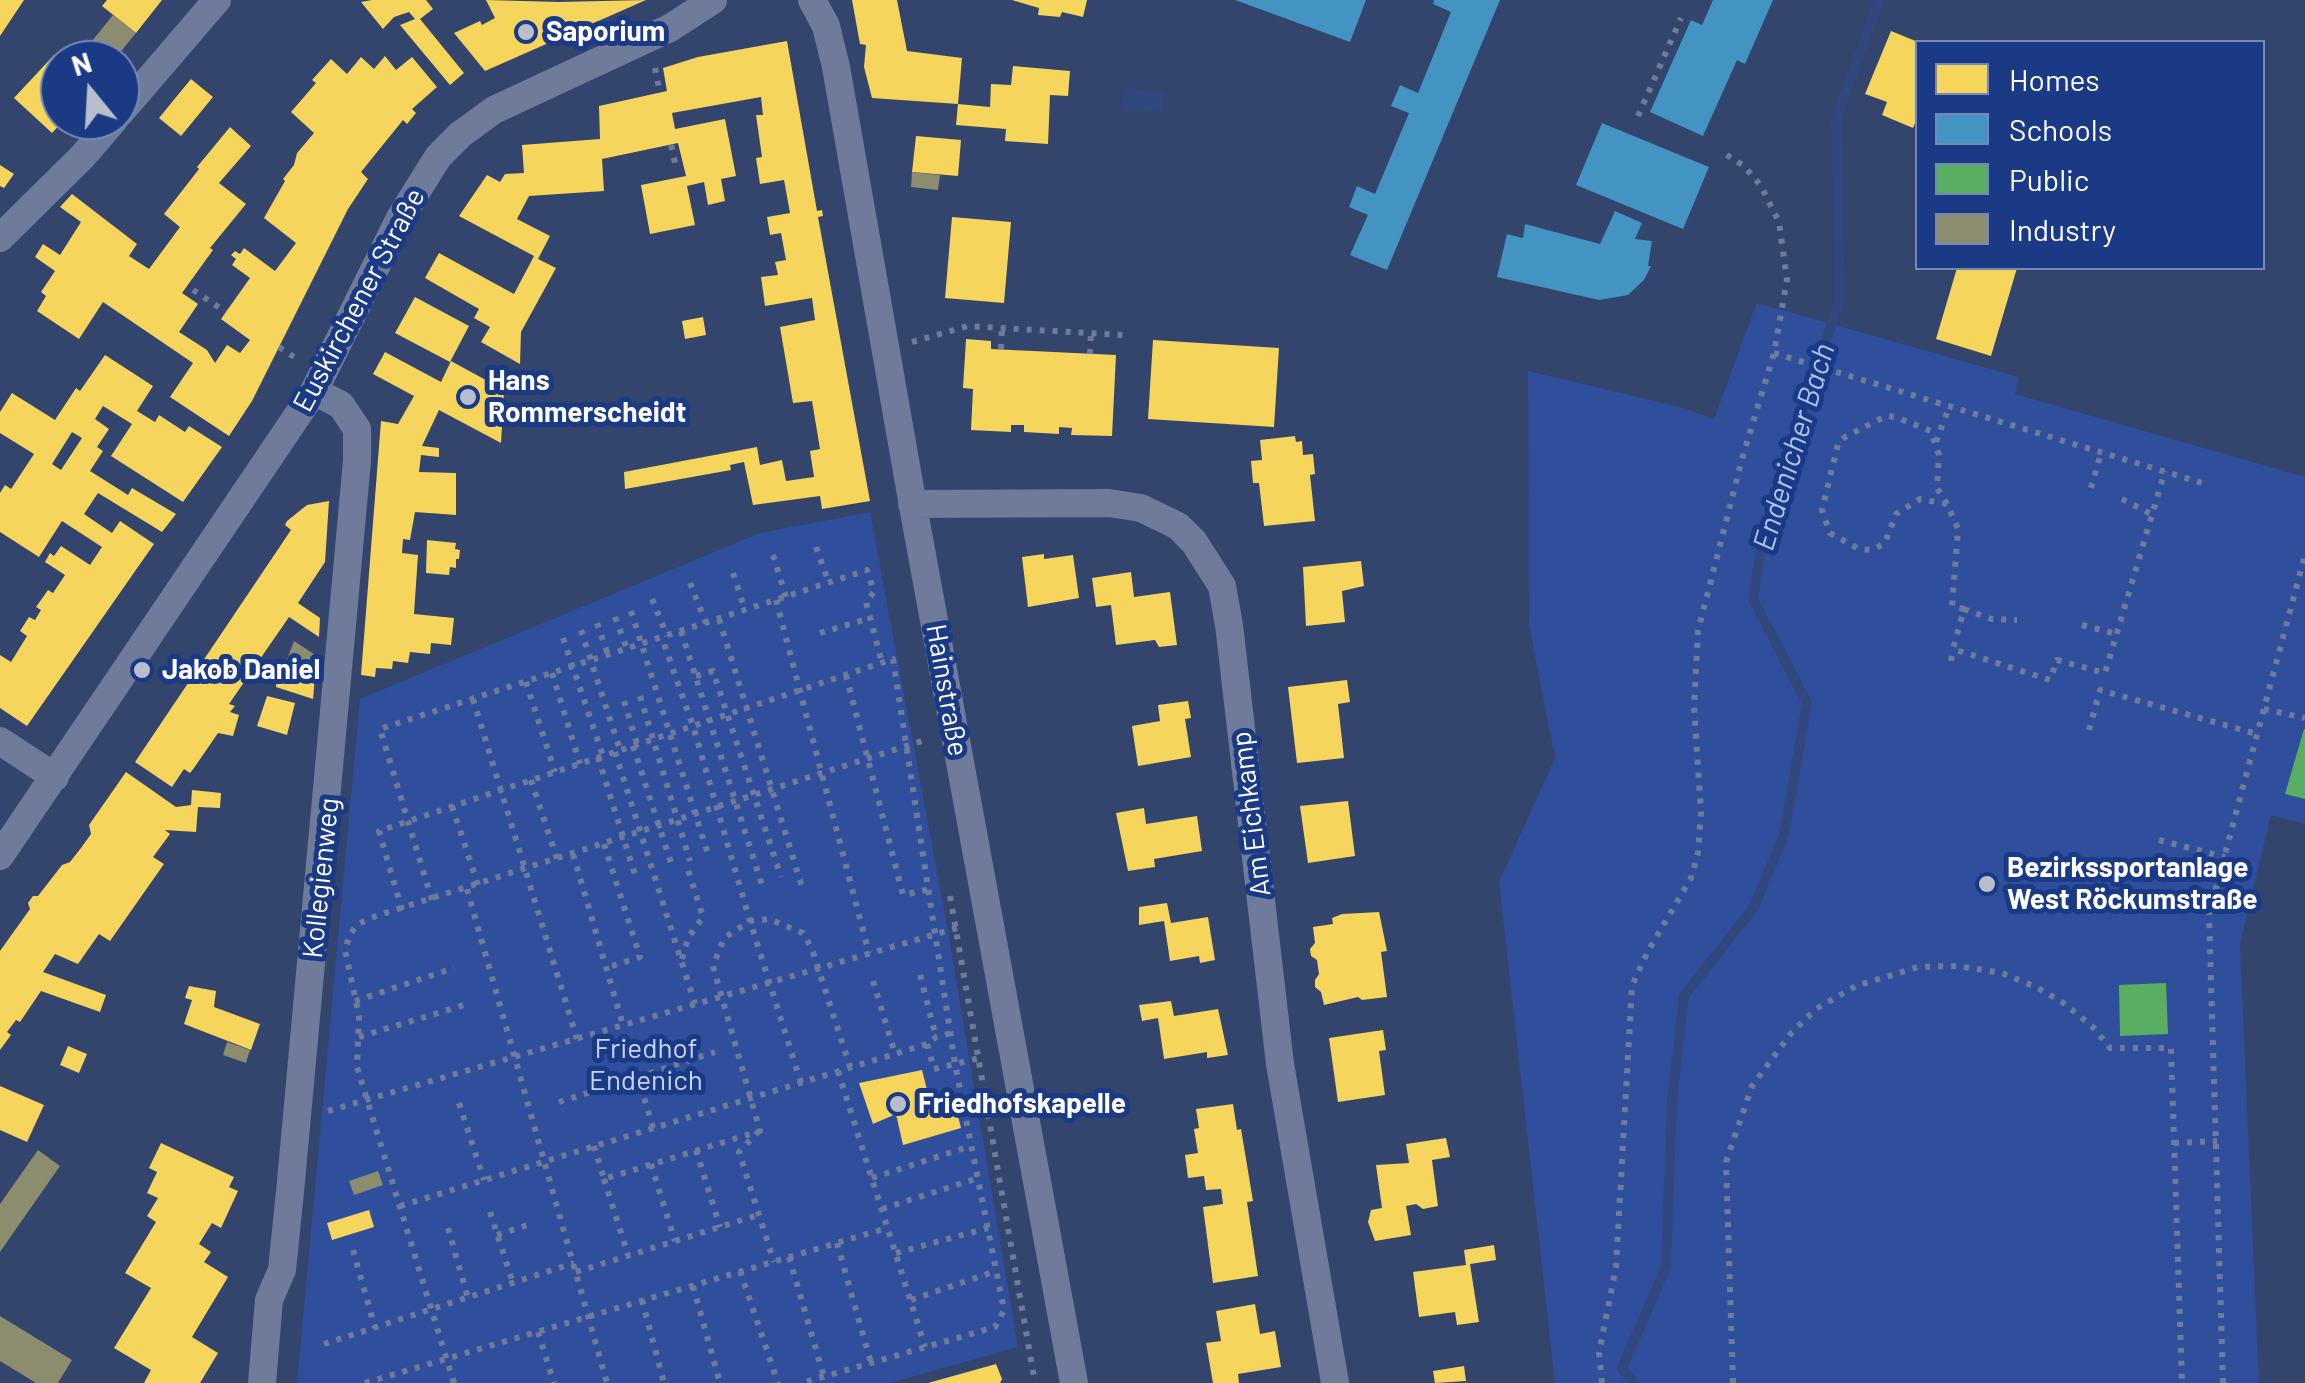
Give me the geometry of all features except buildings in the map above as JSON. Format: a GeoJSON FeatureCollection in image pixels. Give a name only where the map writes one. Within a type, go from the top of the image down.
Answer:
{"type":"FeatureCollection","features":[{"type":"Feature","properties":{"kind":"street"},"geometry":{"type":"LineString","coordinates":[[140,90],[217,0]]}},
{"type":"Feature","properties":{"kind":"street","name":"Euskirchener Straße"},"geometry":{"type":"LineString","coordinates":[[0,856],[314,391],[420,183],[461,134],[494,110],[670,28],[713,0]]}},
{"type":"Feature","properties":{"kind":"street","name":"Hainstraße"},"geometry":{"type":"LineString","coordinates":[[812,0],[826,26],[836,67],[1074,1383]]}},
{"type":"Feature","properties":{"kind":"street"},"geometry":{"type":"LineString","coordinates":[[0,238],[95,140]]}},
{"type":"Feature","properties":{"kind":"street","name":"Kollegienweg"},"geometry":{"type":"LineString","coordinates":[[262,1383],[269,1300],[282,1270],[288,1212],[357,462],[358,429],[341,404],[314,391]]}},
{"type":"Feature","properties":{"kind":"street","name":"Am Eichkamp"},"geometry":{"type":"LineString","coordinates":[[912,504],[1109,503],[1141,508],[1178,526],[1202,553],[1222,586],[1230,625],[1280,1064],[1335,1383]]}},
{"type":"Feature","properties":{"kind":"street"},"geometry":{"type":"LineString","coordinates":[[0,741],[55,777]]}},
{"type":"Feature","properties":{"kind":"path"},"geometry":{"type":"LineString","coordinates":[[1638,116],[1681,18]]}},
{"type":"Feature","properties":{"kind":"path"},"geometry":{"type":"LineString","coordinates":[[671,144],[675,163]]}},
{"type":"Feature","properties":{"kind":"path"},"geometry":{"type":"LineString","coordinates":[[1602,1383],[1599,1353],[1616,1267],[1632,986],[1691,878],[1698,853],[1701,812],[1694,707],[1698,631],[1774,353],[1787,280],[1780,222],[1761,186],[1744,166],[1721,151]]}},
{"type":"Feature","properties":{"kind":"path"},"geometry":{"type":"LineString","coordinates":[[194,290],[226,312]]}},
{"type":"Feature","properties":{"kind":"path"},"geometry":{"type":"LineString","coordinates":[[887,349],[968,326],[1123,335]]}},
{"type":"Feature","properties":{"kind":"path"},"geometry":{"type":"LineString","coordinates":[[1001,349],[1002,328]]}},
{"type":"Feature","properties":{"kind":"path"},"geometry":{"type":"LineString","coordinates":[[1090,354],[1091,333]]}},
{"type":"Feature","properties":{"kind":"path"},"geometry":{"type":"LineString","coordinates":[[1774,353],[2209,485]]}},
{"type":"Feature","properties":{"kind":"path"},"geometry":{"type":"LineString","coordinates":[[1936,442],[1949,407]]}},
{"type":"Feature","properties":{"kind":"path"},"geometry":{"type":"LineString","coordinates":[[1937,488],[1896,514],[1885,543],[1872,550],[1858,549],[1830,533],[1822,510],[1838,444],[1846,437],[1886,416],[1930,431],[1940,465],[1937,488],[1958,530],[1952,606],[1991,618],[2017,620]]}},
{"type":"Feature","properties":{"kind":"path"},"geometry":{"type":"LineString","coordinates":[[2092,488],[2102,452]]}},
{"type":"Feature","properties":{"kind":"path"},"geometry":{"type":"LineString","coordinates":[[2090,730],[2165,471]]}},
{"type":"Feature","properties":{"kind":"path"},"geometry":{"type":"LineString","coordinates":[[1920,499],[1947,504]]}},
{"type":"Feature","properties":{"kind":"path"},"geometry":{"type":"LineString","coordinates":[[2122,499],[2153,515]]}},
{"type":"Feature","properties":{"kind":"path"},"geometry":{"type":"LineString","coordinates":[[816,547],[829,583]]}},
{"type":"Feature","properties":{"kind":"path"},"geometry":{"type":"LineString","coordinates":[[774,555],[786,597]]}},
{"type":"Feature","properties":{"kind":"path"},"geometry":{"type":"LineString","coordinates":[[2224,1383],[2208,914],[2305,555]]}},
{"type":"Feature","properties":{"kind":"path"},"geometry":{"type":"LineString","coordinates":[[432,900],[380,730],[867,570],[874,592],[866,602],[882,662]]}},
{"type":"Feature","properties":{"kind":"path"},"geometry":{"type":"LineString","coordinates":[[733,573],[745,610]]}},
{"type":"Feature","properties":{"kind":"path"},"geometry":{"type":"LineString","coordinates":[[690,583],[706,623]]}},
{"type":"Feature","properties":{"kind":"path"},"geometry":{"type":"LineString","coordinates":[[652,599],[800,1083]]}},
{"type":"Feature","properties":{"kind":"path"},"geometry":{"type":"LineString","coordinates":[[776,600],[869,953]]}},
{"type":"Feature","properties":{"kind":"path"},"geometry":{"type":"LineString","coordinates":[[1951,662],[1964,609]]}},
{"type":"Feature","properties":{"kind":"path"},"geometry":{"type":"LineString","coordinates":[[631,610],[708,854]]}},
{"type":"Feature","properties":{"kind":"path"},"geometry":{"type":"LineString","coordinates":[[615,617],[627,649]]}},
{"type":"Feature","properties":{"kind":"path"},"geometry":{"type":"LineString","coordinates":[[820,633],[870,618]]}},
{"type":"Feature","properties":{"kind":"path"},"geometry":{"type":"LineString","coordinates":[[719,619],[803,890]]}},
{"type":"Feature","properties":{"kind":"path"},"geometry":{"type":"LineString","coordinates":[[598,623],[608,655]]}},
{"type":"Feature","properties":{"kind":"path"},"geometry":{"type":"LineString","coordinates":[[2082,625],[2117,634]]}},
{"type":"Feature","properties":{"kind":"path"},"geometry":{"type":"LineString","coordinates":[[581,630],[695,1004]]}},
{"type":"Feature","properties":{"kind":"path"},"geometry":{"type":"LineString","coordinates":[[682,631],[762,885]]}},
{"type":"Feature","properties":{"kind":"path"},"geometry":{"type":"LineString","coordinates":[[564,638],[636,878]]}},
{"type":"Feature","properties":{"kind":"path"},"geometry":{"type":"LineString","coordinates":[[1953,649],[2050,680],[2056,660],[2104,673]]}},
{"type":"Feature","properties":{"kind":"path"},"geometry":{"type":"LineString","coordinates":[[402,910],[379,831],[893,659],[955,1064],[1004,1310],[996,1327],[802,1383]]}},
{"type":"Feature","properties":{"kind":"path"},"geometry":{"type":"LineString","coordinates":[[696,676],[713,671],[781,877]]}},
{"type":"Feature","properties":{"kind":"path"},"geometry":{"type":"LineString","coordinates":[[552,673],[580,764]]}},
{"type":"Feature","properties":{"kind":"path"},"geometry":{"type":"LineString","coordinates":[[846,675],[902,895],[930,889]]}},
{"type":"Feature","properties":{"kind":"path"},"geometry":{"type":"LineString","coordinates":[[526,682],[555,772]]}},
{"type":"Feature","properties":{"kind":"path"},"geometry":{"type":"LineString","coordinates":[[2100,690],[2258,734]]}},
{"type":"Feature","properties":{"kind":"path"},"geometry":{"type":"LineString","coordinates":[[640,696],[690,860]]}},
{"type":"Feature","properties":{"kind":"path"},"geometry":{"type":"LineString","coordinates":[[473,699],[577,1039]]}},
{"type":"Feature","properties":{"kind":"path"},"geometry":{"type":"LineString","coordinates":[[624,701],[672,866]]}},
{"type":"Feature","properties":{"kind":"path"},"geometry":{"type":"LineString","coordinates":[[2264,709],[2305,718]]}},
{"type":"Feature","properties":{"kind":"path"},"geometry":{"type":"LineString","coordinates":[[919,722],[926,760]]}},
{"type":"Feature","properties":{"kind":"path"},"geometry":{"type":"LineString","coordinates":[[454,1383],[357,1066],[356,1001],[345,950],[350,934],[358,924],[922,742]]}},
{"type":"Feature","properties":{"kind":"path"},"geometry":{"type":"LineString","coordinates":[[531,780],[558,859]]}},
{"type":"Feature","properties":{"kind":"path"},"geometry":{"type":"LineString","coordinates":[[452,806],[478,885]]}},
{"type":"Feature","properties":{"kind":"path"},"geometry":{"type":"LineString","coordinates":[[2159,840],[2224,857]]}},
{"type":"Feature","properties":{"kind":"path"},"geometry":{"type":"LineString","coordinates":[[604,844],[640,957],[606,968]]}},
{"type":"Feature","properties":{"kind":"path"},"geometry":{"type":"LineString","coordinates":[[572,854],[623,1025]]}},
{"type":"Feature","properties":{"kind":"path"},"geometry":{"type":"LineString","coordinates":[[682,960],[688,938],[703,917],[688,870]]}},
{"type":"Feature","properties":{"kind":"path"},"geometry":{"type":"LineString","coordinates":[[467,889],[608,1383]]}},
{"type":"Feature","properties":{"kind":"path"},"geometry":{"type":"LineString","coordinates":[[949,891],[1035,1383]]}},
{"type":"Feature","properties":{"kind":"path"},"geometry":{"type":"LineString","coordinates":[[318,1114],[989,918]]}},
{"type":"Feature","properties":{"kind":"path"},"geometry":{"type":"LineString","coordinates":[[760,1131],[713,966],[724,938],[750,921],[769,919],[803,933],[850,1068]]}},
{"type":"Feature","properties":{"kind":"path"},"geometry":{"type":"LineString","coordinates":[[1733,1383],[1726,1162],[1752,1086],[1770,1058],[1816,1010],[1856,986],[1918,967],[1958,966],[2002,973],[2062,1002],[2092,1026],[2110,1048],[2172,1048],[2182,1383]]}},
{"type":"Feature","properties":{"kind":"path"},"geometry":{"type":"LineString","coordinates":[[356,1001],[454,968]]}},
{"type":"Feature","properties":{"kind":"path"},"geometry":{"type":"LineString","coordinates":[[920,976],[936,1036]]}},
{"type":"Feature","properties":{"kind":"path"},"geometry":{"type":"LineString","coordinates":[[873,981],[894,1054]]}},
{"type":"Feature","properties":{"kind":"path"},"geometry":{"type":"LineString","coordinates":[[359,1036],[464,1005]]}},
{"type":"Feature","properties":{"kind":"path"},"geometry":{"type":"LineString","coordinates":[[400,1206],[927,1044],[936,1036],[952,1033]]}},
{"type":"Feature","properties":{"kind":"path"},"geometry":{"type":"LineString","coordinates":[[927,1044],[934,1069],[977,1059]]}},
{"type":"Feature","properties":{"kind":"path"},"geometry":{"type":"LineString","coordinates":[[559,1102],[715,1052]]}},
{"type":"Feature","properties":{"kind":"path"},"geometry":{"type":"LineString","coordinates":[[838,1071],[925,1347]]}},
{"type":"Feature","properties":{"kind":"path"},"geometry":{"type":"LineString","coordinates":[[638,1077],[653,1128]]}},
{"type":"Feature","properties":{"kind":"path"},"geometry":{"type":"LineString","coordinates":[[460,1103],[484,1180]]}},
{"type":"Feature","properties":{"kind":"path"},"geometry":{"type":"LineString","coordinates":[[604,1179],[760,1131]]}},
{"type":"Feature","properties":{"kind":"path"},"geometry":{"type":"LineString","coordinates":[[760,1131],[739,1152],[774,1262]]}},
{"type":"Feature","properties":{"kind":"path"},"geometry":{"type":"LineString","coordinates":[[2174,1143],[2217,1140]]}},
{"type":"Feature","properties":{"kind":"path"},"geometry":{"type":"LineString","coordinates":[[594,1146],[628,1255]]}},
{"type":"Feature","properties":{"kind":"path"},"geometry":{"type":"LineString","coordinates":[[872,1178],[971,1146]]}},
{"type":"Feature","properties":{"kind":"path"},"geometry":{"type":"LineString","coordinates":[[696,1150],[720,1227]]}},
{"type":"Feature","properties":{"kind":"path"},"geometry":{"type":"LineString","coordinates":[[651,1164],[675,1241]]}},
{"type":"Feature","properties":{"kind":"path"},"geometry":{"type":"LineString","coordinates":[[882,1209],[978,1178]]}},
{"type":"Feature","properties":{"kind":"path"},"geometry":{"type":"LineString","coordinates":[[490,1212],[513,1283]]}},
{"type":"Feature","properties":{"kind":"path"},"geometry":{"type":"LineString","coordinates":[[324,1344],[513,1283],[628,1255],[758,1215]]}},
{"type":"Feature","properties":{"kind":"path"},"geometry":{"type":"LineString","coordinates":[[497,1234],[531,1224]]}},
{"type":"Feature","properties":{"kind":"path"},"geometry":{"type":"LineString","coordinates":[[448,1228],[468,1298]]}},
{"type":"Feature","properties":{"kind":"path"},"geometry":{"type":"LineString","coordinates":[[365,1383],[888,1228]]}},
{"type":"Feature","properties":{"kind":"path"},"geometry":{"type":"LineString","coordinates":[[896,1252],[988,1228]]}},
{"type":"Feature","properties":{"kind":"path"},"geometry":{"type":"LineString","coordinates":[[837,1243],[871,1363]]}},
{"type":"Feature","properties":{"kind":"path"},"geometry":{"type":"LineString","coordinates":[[352,1250],[374,1328]]}},
{"type":"Feature","properties":{"kind":"path"},"geometry":{"type":"LineString","coordinates":[[788,1257],[824,1376]]}},
{"type":"Feature","properties":{"kind":"path"},"geometry":{"type":"LineString","coordinates":[[910,1300],[996,1270]]}},
{"type":"Feature","properties":{"kind":"path"},"geometry":{"type":"LineString","coordinates":[[740,1272],[778,1383]]}},
{"type":"Feature","properties":{"kind":"path"},"geometry":{"type":"LineString","coordinates":[[693,1286],[720,1383]]}},
{"type":"Feature","properties":{"kind":"path"},"geometry":{"type":"LineString","coordinates":[[642,1300],[664,1383]]}},
{"type":"Feature","properties":{"kind":"path"},"geometry":{"type":"LineString","coordinates":[[538,1332],[554,1383]]}},
{"type":"Feature","properties":{"kind":"green space","name":"Bezirkssportanlage West Röckumstraße"},"geometry":{"type":"Polygon","coordinates":[[[1757,303],[2019,377],[2015,394],[2305,477],[2305,824],[2271,815],[2240,944],[2259,1383],[1555,1383],[1499,882],[1555,758],[1529,625],[1528,371],[1676,406],[1714,419],[1757,303]]]}},
{"type":"Feature","properties":{"kind":"green space","name":"Friedhof Endenich"},"geometry":{"type":"Polygon","coordinates":[[[870,512],[948,931],[1018,1347],[890,1383],[297,1383],[360,699],[760,533],[870,512]]]}},
{"type":"Feature","properties":{"kind":"shaded area"},"geometry":{"type":"Polygon","coordinates":[[[1124,89],[1163,92],[1162,112],[1122,109],[1124,89]]]}},
{"type":"Feature","properties":{"kind":"waterway","name":"Endenicher Bach"},"geometry":{"type":"LineString","coordinates":[[1634,1383],[1622,1368],[1666,1267],[1672,1100],[1684,996],[1754,907],[1784,835],[1807,703],[1753,599],[1763,535],[1840,298],[1836,120],[1879,0]]}},
{"type":"Feature","properties":{"kind":"place","name":"Saporium"},"geometry":{"type":"Point","coordinates":[526,32]}},
{"type":"Feature","properties":{"kind":"place","name":"Hans Rommerscheidt"},"geometry":{"type":"Point","coordinates":[468,397]}},
{"type":"Feature","properties":{"kind":"place","name":"Jakob Daniel"},"geometry":{"type":"Point","coordinates":[142,670]}},
{"type":"Feature","properties":{"kind":"place","name":"Bezirkssportanlage West Röckumstraße"},"geometry":{"type":"Point","coordinates":[1987,884]}},
{"type":"Feature","properties":{"kind":"place","name":"Friedhofskapelle"},"geometry":{"type":"Point","coordinates":[898,1104]}}]}
